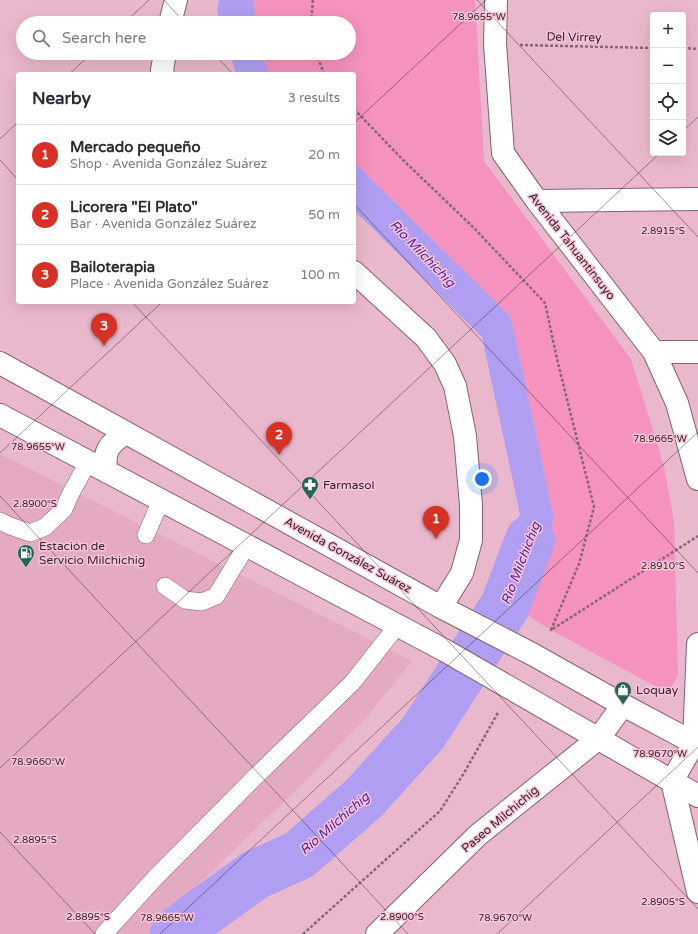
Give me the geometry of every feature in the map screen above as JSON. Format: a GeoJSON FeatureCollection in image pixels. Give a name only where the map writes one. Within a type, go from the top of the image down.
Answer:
{"type":"FeatureCollection","features":[{"type":"Feature","properties":{"kind":"street"},"geometry":{"type":"LineString","coordinates":[[172,16],[176,0]]}},
{"type":"Feature","properties":{"kind":"street","name":"Avenida Tahuantinsuyo"},"geometry":{"type":"LineString","coordinates":[[496,0],[495,44],[503,153],[537,201],[654,352],[676,403],[698,479]]}},
{"type":"Feature","properties":{"kind":"street"},"geometry":{"type":"LineString","coordinates":[[162,72],[164,60]]}},
{"type":"Feature","properties":{"kind":"street"},"geometry":{"type":"LineString","coordinates":[[537,201],[698,199]]}},
{"type":"Feature","properties":{"kind":"street"},"geometry":{"type":"LineString","coordinates":[[356,274],[426,338],[444,364],[454,386],[465,436],[471,505],[471,540],[449,611]]}},
{"type":"Feature","properties":{"kind":"street"},"geometry":{"type":"LineString","coordinates":[[654,352],[698,352]]}},
{"type":"Feature","properties":{"kind":"street","name":"Avenida González Suárez"},"geometry":{"type":"LineString","coordinates":[[0,363],[449,611],[532,654],[696,744]]}},
{"type":"Feature","properties":{"kind":"street"},"geometry":{"type":"LineString","coordinates":[[0,415],[444,650],[511,690],[599,738],[698,796]]}},
{"type":"Feature","properties":{"kind":"street"},"geometry":{"type":"LineString","coordinates":[[98,467],[104,462],[108,449],[116,439],[126,433]]}},
{"type":"Feature","properties":{"kind":"street"},"geometry":{"type":"LineString","coordinates":[[698,644],[696,744],[672,781],[698,892]]}},
{"type":"Feature","properties":{"kind":"street","name":"Paseo Milchichig"},"geometry":{"type":"LineString","coordinates":[[377,934],[478,835],[599,738],[623,705]]}},
{"type":"Feature","properties":{"kind":"lane"},"geometry":{"type":"LineString","coordinates":[[0,521],[30,533],[45,527],[64,509],[70,495],[98,467]]}},
{"type":"Feature","properties":{"kind":"lane"},"geometry":{"type":"LineString","coordinates":[[146,535],[161,500]]}},
{"type":"Feature","properties":{"kind":"lane"},"geometry":{"type":"LineString","coordinates":[[165,586],[186,600],[202,602],[216,596],[247,545]]}},
{"type":"Feature","properties":{"kind":"lane"},"geometry":{"type":"LineString","coordinates":[[104,934],[171,862],[254,778],[352,683],[397,626]]}},
{"type":"Feature","properties":{"kind":"path"},"geometry":{"type":"LineString","coordinates":[[312,16],[313,0]]}},
{"type":"Feature","properties":{"kind":"path","name":"Del Virrey"},"geometry":{"type":"LineString","coordinates":[[495,44],[650,48]]}},
{"type":"Feature","properties":{"kind":"path"},"geometry":{"type":"LineString","coordinates":[[686,48],[698,49]]}},
{"type":"Feature","properties":{"kind":"path"},"geometry":{"type":"LineString","coordinates":[[319,60],[323,72]]}},
{"type":"Feature","properties":{"kind":"path"},"geometry":{"type":"LineString","coordinates":[[356,111],[405,162],[473,227],[545,303],[557,359],[594,507],[579,564],[551,630],[698,536]]}},
{"type":"Feature","properties":{"kind":"path"},"geometry":{"type":"LineString","coordinates":[[303,934],[440,811],[464,773],[511,690]]}},
{"type":"Feature","properties":{"kind":"shaded area"},"geometry":{"type":"Polygon","coordinates":[[[254,0],[475,0],[484,161],[631,359],[664,466],[674,522],[678,675],[668,693],[551,630],[522,612],[554,518],[511,317],[356,164],[356,72],[268,72],[265,60],[356,60],[356,16],[256,16],[254,0]]]}},
{"type":"Feature","properties":{"kind":"shaded area"},"geometry":{"type":"Polygon","coordinates":[[[0,454],[412,661],[365,719],[302,784],[161,921],[150,934],[0,934],[0,454]]]}},
{"type":"Feature","properties":{"kind":"water"},"geometry":{"type":"Polygon","coordinates":[[[219,0],[254,0],[256,16],[219,16],[217,10],[219,0]]]}},
{"type":"Feature","properties":{"kind":"water"},"geometry":{"type":"Polygon","coordinates":[[[232,60],[265,60],[268,72],[235,72],[232,60]]]}},
{"type":"Feature","properties":{"kind":"water"},"geometry":{"type":"Polygon","coordinates":[[[356,164],[511,317],[554,518],[522,612],[488,597],[520,514],[482,337],[356,212],[356,164]]]}},
{"type":"Feature","properties":{"kind":"waterway","name":"Río Milchichig"},"geometry":{"type":"LineString","coordinates":[[175,934],[255,875],[299,855],[364,798],[423,733],[505,606],[530,540]]}},
{"type":"Feature","properties":{"kind":"place","name":"Bailoterapia"},"geometry":{"type":"Point","coordinates":[104,346]}},
{"type":"Feature","properties":{"kind":"place","name":"Licorera \"El Plato\""},"geometry":{"type":"Point","coordinates":[279,455]}},
{"type":"Feature","properties":{"kind":"place","name":"Farmasol"},"geometry":{"type":"Point","coordinates":[310,500]}},
{"type":"Feature","properties":{"kind":"place","name":"Mercado pequeño"},"geometry":{"type":"Point","coordinates":[436,539]}},
{"type":"Feature","properties":{"kind":"place","name":"Estación de Servicio Milchichig"},"geometry":{"type":"Point","coordinates":[26,568]}},
{"type":"Feature","properties":{"kind":"place","name":"Loquay"},"geometry":{"type":"Point","coordinates":[623,705]}}]}
